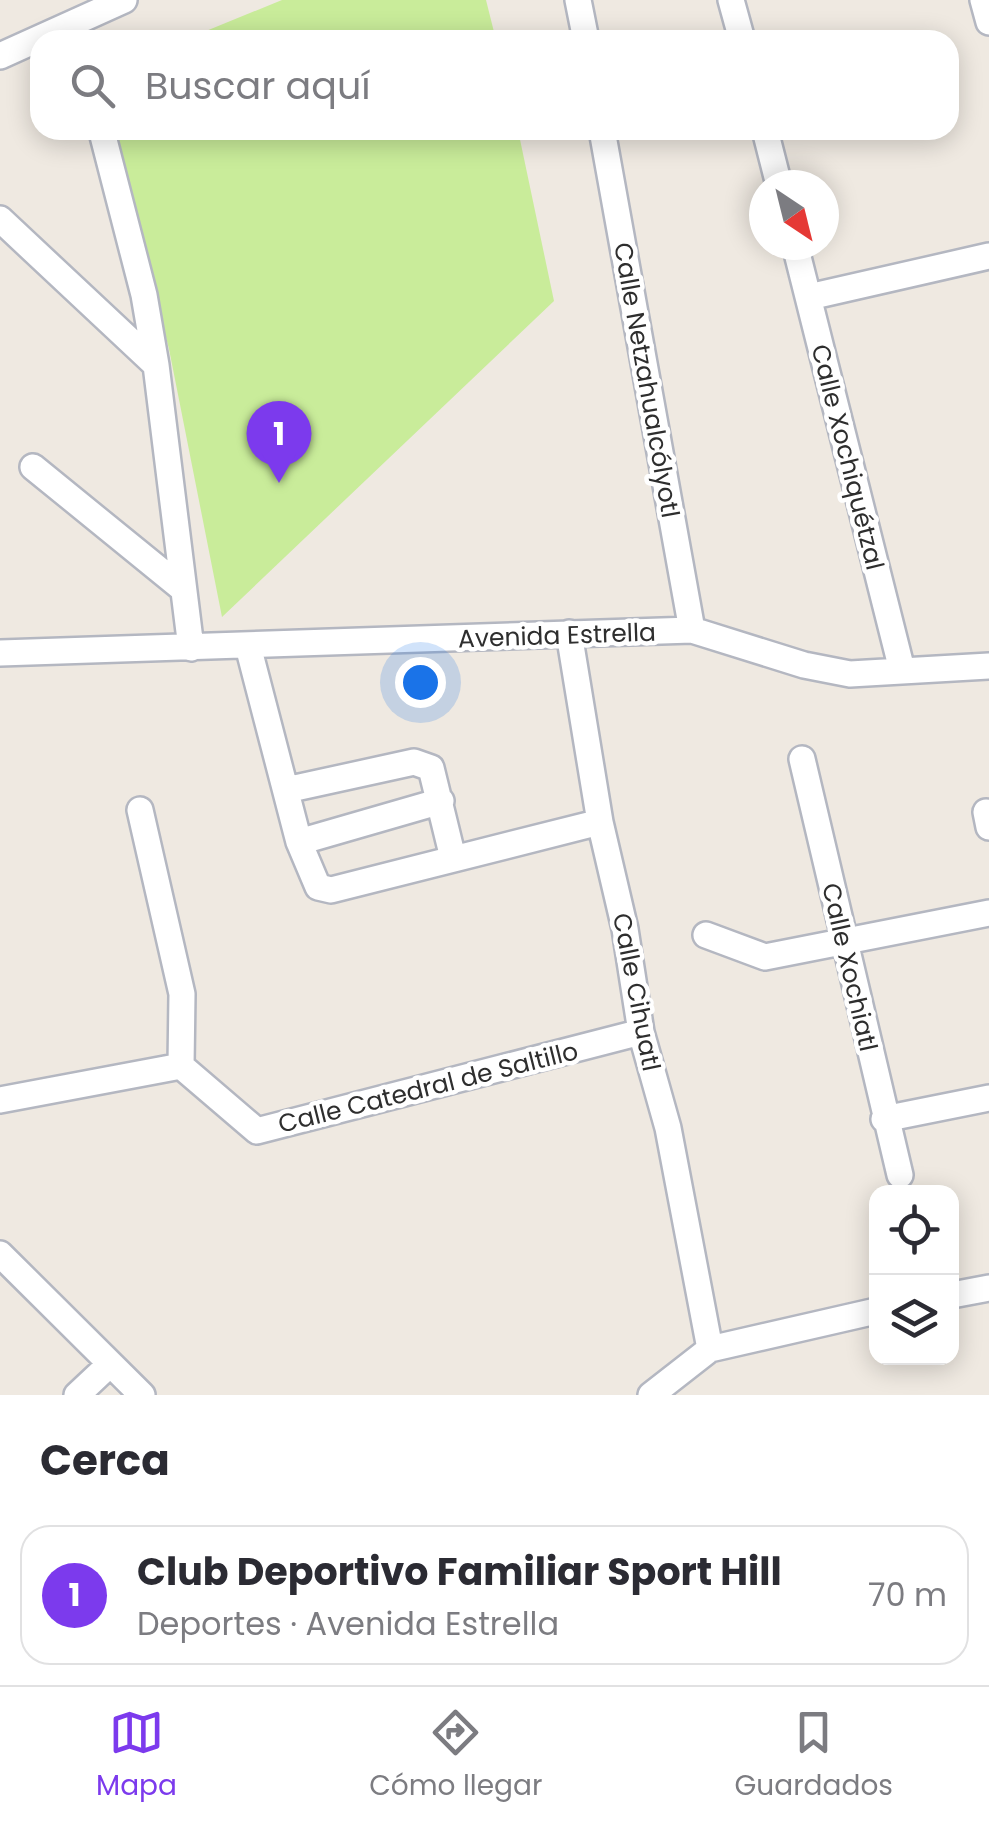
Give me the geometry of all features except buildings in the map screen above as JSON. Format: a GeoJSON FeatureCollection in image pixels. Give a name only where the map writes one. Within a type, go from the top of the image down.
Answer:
{"type":"FeatureCollection","features":[{"type":"Feature","properties":{"kind":"street"},"geometry":{"type":"LineString","coordinates":[[578,0],[584,30]]}},
{"type":"Feature","properties":{"kind":"street"},"geometry":{"type":"LineString","coordinates":[[731,0],[739,30]]}},
{"type":"Feature","properties":{"kind":"street"},"geometry":{"type":"LineString","coordinates":[[982,0],[989,22]]}},
{"type":"Feature","properties":{"kind":"street"},"geometry":{"type":"LineString","coordinates":[[56,30],[119,1]]}},
{"type":"Feature","properties":{"kind":"street"},"geometry":{"type":"LineString","coordinates":[[0,56],[30,42]]}},
{"type":"Feature","properties":{"kind":"street"},"geometry":{"type":"LineString","coordinates":[[104,140],[144,295],[156,365],[191,648]]}},
{"type":"Feature","properties":{"kind":"street","name":"Calle Netzahualcólyotl"},"geometry":{"type":"LineString","coordinates":[[604,140],[692,630]]}},
{"type":"Feature","properties":{"kind":"street"},"geometry":{"type":"LineString","coordinates":[[768,140],[775,170]]}},
{"type":"Feature","properties":{"kind":"street"},"geometry":{"type":"LineString","coordinates":[[2,225],[156,365]]}},
{"type":"Feature","properties":{"kind":"street"},"geometry":{"type":"LineString","coordinates":[[808,298],[989,256]]}},
{"type":"Feature","properties":{"kind":"street","name":"Calle Xochiquétzal"},"geometry":{"type":"LineString","coordinates":[[799,260],[902,670]]}},
{"type":"Feature","properties":{"kind":"street"},"geometry":{"type":"LineString","coordinates":[[33,466],[183,589]]}},
{"type":"Feature","properties":{"kind":"street","name":"Avenida Estrella"},"geometry":{"type":"LineString","coordinates":[[0,653],[692,630],[804,665],[850,674],[989,666]]}},
{"type":"Feature","properties":{"kind":"street","name":"Calle Cihuatl"},"geometry":{"type":"LineString","coordinates":[[569,634],[641,1032],[668,1128],[710,1349]]}},
{"type":"Feature","properties":{"kind":"street"},"geometry":{"type":"LineString","coordinates":[[248,646],[299,842],[318,887],[331,890],[600,822]]}},
{"type":"Feature","properties":{"kind":"street","name":"Calle Xochiatl"},"geometry":{"type":"LineString","coordinates":[[802,759],[900,1175]]}},
{"type":"Feature","properties":{"kind":"street"},"geometry":{"type":"LineString","coordinates":[[286,790],[414,762],[430,768],[453,858]]}},
{"type":"Feature","properties":{"kind":"street"},"geometry":{"type":"LineString","coordinates":[[299,842],[440,801]]}},
{"type":"Feature","properties":{"kind":"street"},"geometry":{"type":"LineString","coordinates":[[0,1100],[181,1066],[182,994],[140,810]]}},
{"type":"Feature","properties":{"kind":"street"},"geometry":{"type":"LineString","coordinates":[[706,935],[765,957],[989,913]]}},
{"type":"Feature","properties":{"kind":"street","name":"Calle Catedral de Saltillo"},"geometry":{"type":"LineString","coordinates":[[181,1066],[257,1131],[641,1032]]}},
{"type":"Feature","properties":{"kind":"street"},"geometry":{"type":"LineString","coordinates":[[884,1119],[989,1098]]}},
{"type":"Feature","properties":{"kind":"street"},"geometry":{"type":"LineString","coordinates":[[0,1254],[142,1395]]}},
{"type":"Feature","properties":{"kind":"street"},"geometry":{"type":"LineString","coordinates":[[959,1293],[989,1288]]}},
{"type":"Feature","properties":{"kind":"street"},"geometry":{"type":"LineString","coordinates":[[653,1394],[710,1349],[869,1313]]}},
{"type":"Feature","properties":{"kind":"street"},"geometry":{"type":"LineString","coordinates":[[78,1395],[109,1365]]}},
{"type":"Feature","properties":{"kind":"green space"},"geometry":{"type":"Polygon","coordinates":[[[282,0],[486,0],[494,30],[208,30],[282,0]]]}},
{"type":"Feature","properties":{"kind":"green space"},"geometry":{"type":"Polygon","coordinates":[[[117,140],[520,140],[554,301],[222,617],[169,349],[117,140]]]}},
{"type":"Feature","properties":{"kind":"place","name":"Club Deportivo Familiar Sport Hill"},"geometry":{"type":"Point","coordinates":[279,483]}}]}
